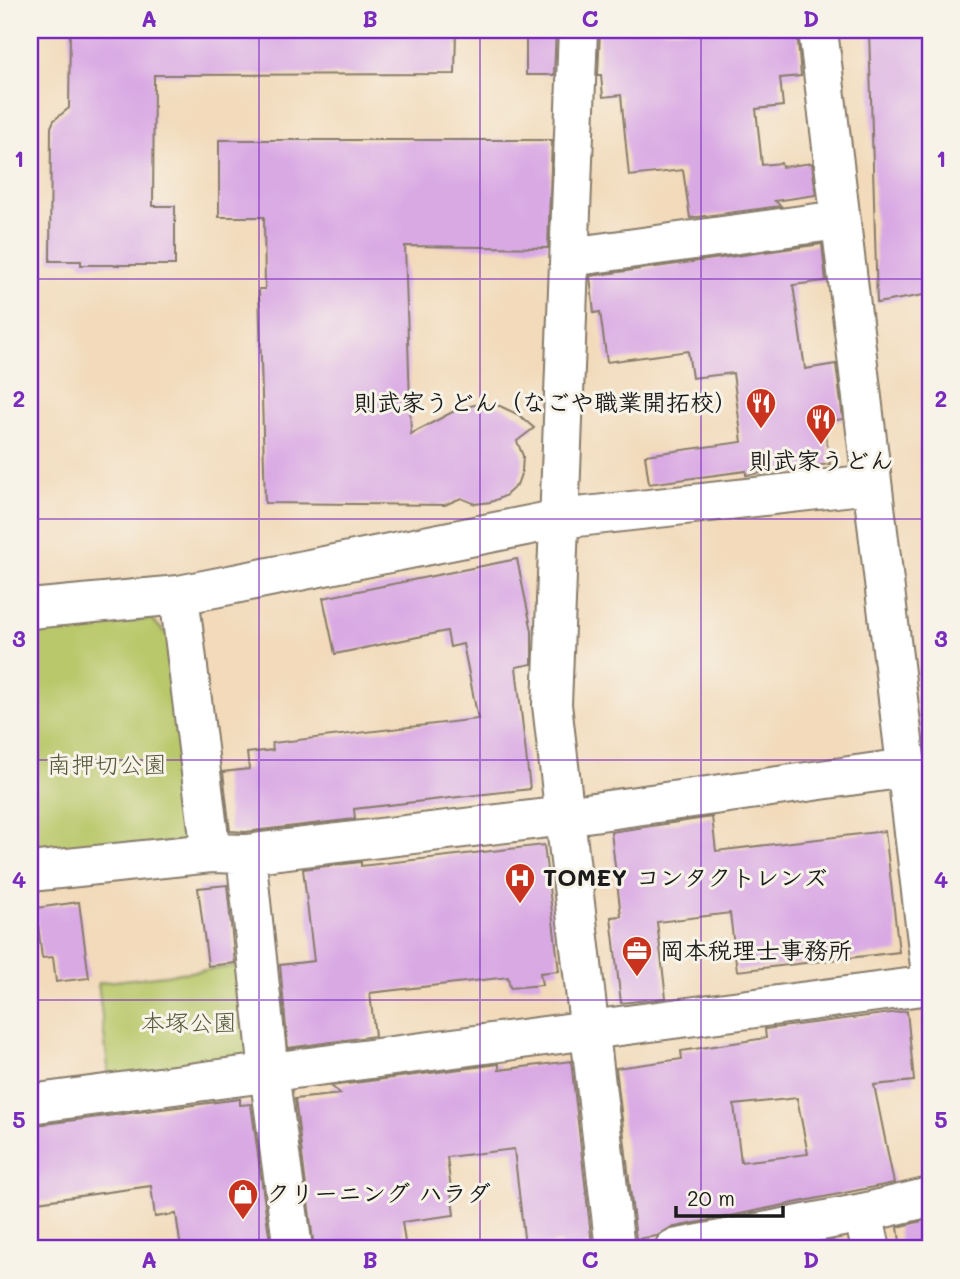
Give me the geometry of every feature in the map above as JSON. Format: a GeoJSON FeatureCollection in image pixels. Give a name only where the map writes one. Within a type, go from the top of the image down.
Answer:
{"type":"FeatureCollection","features":[{"type":"Feature","properties":{"kind":"street"},"geometry":{"type":"LineString","coordinates":[[578,30],[552,705],[615,1249]]}},
{"type":"Feature","properties":{"kind":"street"},"geometry":{"type":"LineString","coordinates":[[818,30],[870,484],[930,966]]}},
{"type":"Feature","properties":{"kind":"street"},"geometry":{"type":"LineString","coordinates":[[570,257],[839,220]]}},
{"type":"Feature","properties":{"kind":"street"},"geometry":{"type":"LineString","coordinates":[[30,609],[179,595],[560,519],[870,484]]}},
{"type":"Feature","properties":{"kind":"street"},"geometry":{"type":"LineString","coordinates":[[179,595],[269,1073],[293,1249]]}},
{"type":"Feature","properties":{"kind":"street"},"geometry":{"type":"LineString","coordinates":[[30,872],[228,854],[565,816],[905,768]]}},
{"type":"Feature","properties":{"kind":"street"},"geometry":{"type":"LineString","coordinates":[[30,1104],[930,985]]}},
{"type":"Feature","properties":{"kind":"street"},"geometry":{"type":"LineString","coordinates":[[674,1249],[867,1231],[930,1197]]}},
{"type":"Feature","properties":{"kind":"green space","name":"南押切公園"},"geometry":{"type":"Polygon","coordinates":[[[151,619],[170,637],[194,829],[182,842],[30,856],[30,632],[151,619]]]}},
{"type":"Feature","properties":{"kind":"green space","name":"本塚公園"},"geometry":{"type":"Polygon","coordinates":[[[248,965],[249,1067],[110,1084],[98,983],[248,965]]]}},
{"type":"Feature","properties":{"kind":"building"},"geometry":{"type":"Polygon","coordinates":[[[70,30],[456,30],[455,74],[154,75],[153,206],[175,206],[175,265],[81,265],[81,261],[50,261],[51,127],[54,120],[69,108],[70,30]]]}},
{"type":"Feature","properties":{"kind":"building"},"geometry":{"type":"Polygon","coordinates":[[[526,30],[556,30],[554,75],[526,75],[526,30]]]}},
{"type":"Feature","properties":{"kind":"building"},"geometry":{"type":"Polygon","coordinates":[[[600,30],[797,30],[801,76],[780,78],[783,106],[756,109],[762,165],[781,163],[782,167],[812,163],[816,195],[775,201],[781,206],[690,218],[683,170],[629,176],[621,95],[603,97],[601,75],[598,75],[600,30]]]}},
{"type":"Feature","properties":{"kind":"building"},"geometry":{"type":"Polygon","coordinates":[[[869,30],[930,30],[930,294],[877,303],[869,30]]]}},
{"type":"Feature","properties":{"kind":"building"},"geometry":{"type":"Polygon","coordinates":[[[219,140],[552,140],[548,248],[405,246],[411,434],[460,408],[480,404],[500,406],[519,415],[534,428],[517,441],[523,456],[522,471],[517,485],[505,496],[491,502],[475,504],[461,498],[445,505],[265,503],[259,289],[265,289],[264,217],[219,217],[219,140]]]}},
{"type":"Feature","properties":{"kind":"building"},"geometry":{"type":"Polygon","coordinates":[[[822,244],[826,281],[793,285],[805,369],[836,364],[843,419],[824,422],[830,464],[746,475],[746,471],[649,484],[645,455],[742,442],[733,373],[692,378],[688,351],[607,362],[600,312],[594,313],[590,276],[822,244]]]}},
{"type":"Feature","properties":{"kind":"building"},"geometry":{"type":"Polygon","coordinates":[[[517,559],[532,631],[532,664],[516,667],[530,789],[354,809],[355,819],[245,832],[230,831],[223,772],[249,769],[247,753],[273,750],[272,743],[478,719],[463,644],[450,647],[447,631],[335,654],[323,598],[517,559]]]}},
{"type":"Feature","properties":{"kind":"building"},"geometry":{"type":"Polygon","coordinates":[[[712,817],[716,851],[885,831],[899,952],[737,971],[730,913],[657,922],[666,998],[621,1003],[611,917],[621,916],[611,832],[712,817]]]}},
{"type":"Feature","properties":{"kind":"building"},"geometry":{"type":"Polygon","coordinates":[[[544,845],[559,971],[540,973],[542,985],[510,988],[508,977],[370,993],[375,1036],[288,1048],[280,965],[314,961],[303,869],[361,862],[361,866],[544,845]]]}},
{"type":"Feature","properties":{"kind":"building"},"geometry":{"type":"Polygon","coordinates":[[[227,885],[235,963],[208,966],[198,888],[227,885]]]}},
{"type":"Feature","properties":{"kind":"building"},"geometry":{"type":"Polygon","coordinates":[[[79,902],[89,978],[56,982],[53,957],[42,958],[36,908],[79,902]]]}},
{"type":"Feature","properties":{"kind":"building"},"geometry":{"type":"Polygon","coordinates":[[[907,1011],[914,1081],[874,1085],[894,1183],[670,1228],[657,1236],[636,1239],[616,1068],[682,1059],[681,1051],[766,1038],[765,1029],[907,1011]],[[797,1098],[734,1105],[741,1162],[808,1154],[797,1098]]]}},
{"type":"Feature","properties":{"kind":"building"},"geometry":{"type":"Polygon","coordinates":[[[571,1061],[592,1244],[562,1248],[561,1242],[525,1246],[514,1149],[447,1157],[454,1215],[402,1222],[406,1249],[314,1249],[295,1099],[341,1094],[331,1086],[499,1064],[499,1070],[571,1061]]]}},
{"type":"Feature","properties":{"kind":"building"},"geometry":{"type":"Polygon","coordinates":[[[240,1099],[240,1105],[251,1104],[271,1249],[181,1249],[176,1214],[155,1217],[151,1186],[30,1203],[30,1139],[37,1139],[36,1125],[240,1099]]]}},
{"type":"Feature","properties":{"kind":"building"},"geometry":{"type":"Polygon","coordinates":[[[930,1219],[930,1249],[901,1249],[898,1227],[930,1219]]]}},
{"type":"Feature","properties":{"kind":"building"},"geometry":{"type":"Polygon","coordinates":[[[833,1241],[847,1249],[790,1249],[833,1241]]]}},
{"type":"Feature","properties":{"kind":"place","name":"則武家うどん（なごや職業開拓校）"},"geometry":{"type":"Point","coordinates":[761,430]}},
{"type":"Feature","properties":{"kind":"place","name":"則武家うどん"},"geometry":{"type":"Point","coordinates":[821,446]}},
{"type":"Feature","properties":{"kind":"place","name":"TOMEY コンタクトレンズ"},"geometry":{"type":"Point","coordinates":[520,905]}},
{"type":"Feature","properties":{"kind":"place","name":"岡本税理士事務所"},"geometry":{"type":"Point","coordinates":[637,978]}},
{"type":"Feature","properties":{"kind":"place","name":"クリーニング ハラダ"},"geometry":{"type":"Point","coordinates":[243,1221]}}]}
